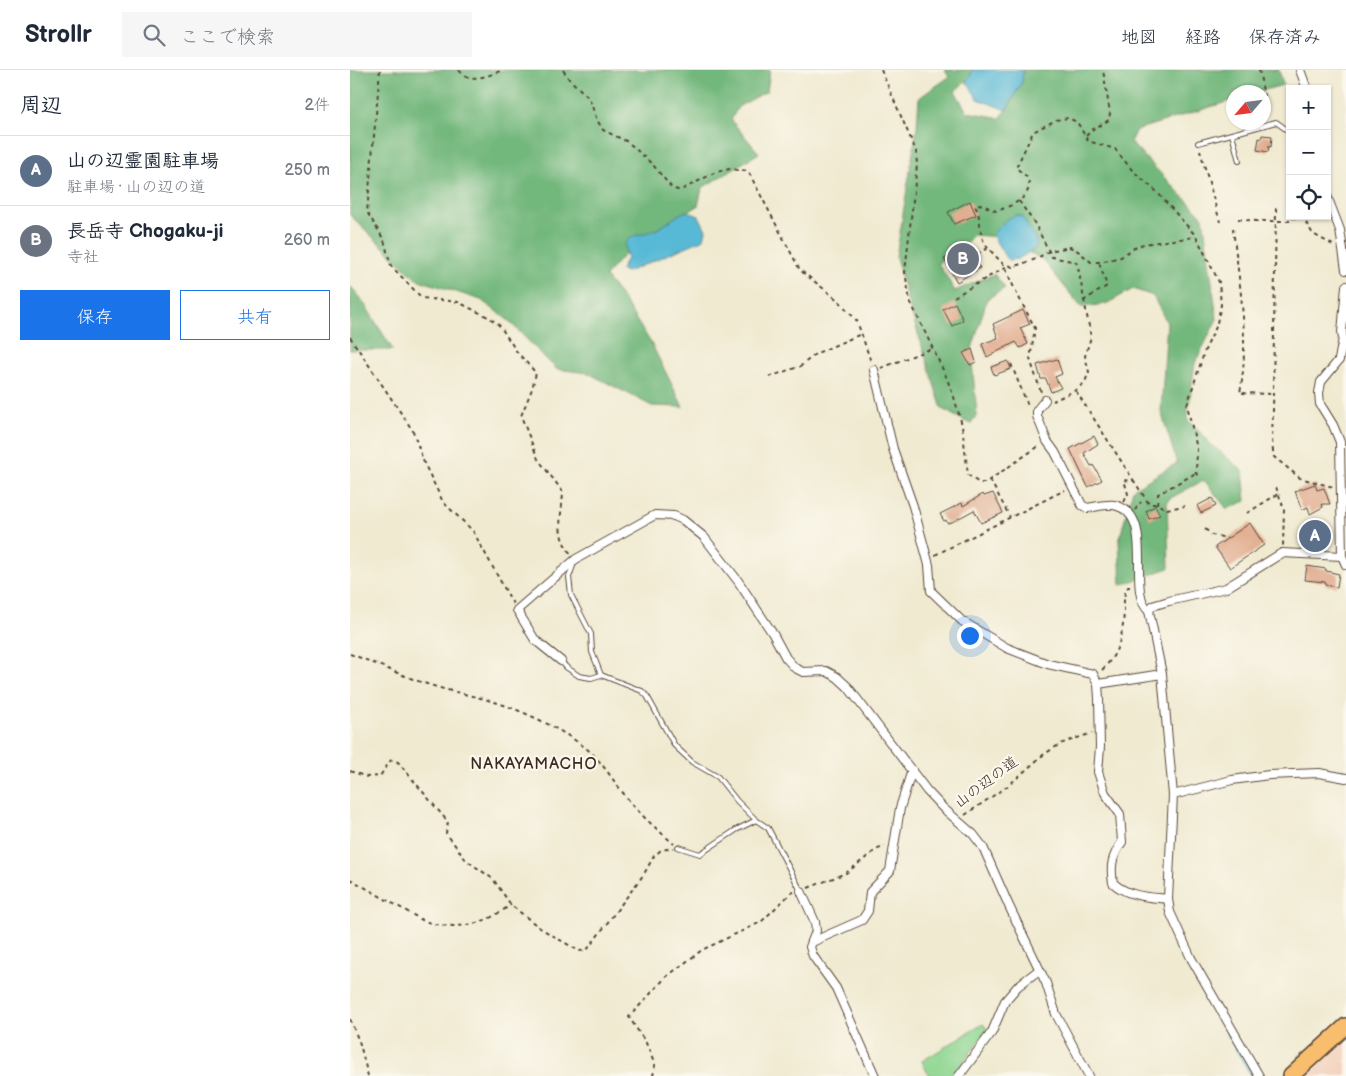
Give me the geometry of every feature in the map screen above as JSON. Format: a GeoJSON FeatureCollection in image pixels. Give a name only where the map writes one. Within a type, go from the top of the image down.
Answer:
{"type":"FeatureCollection","features":[{"type":"Feature","properties":{"kind":"highway"},"geometry":{"type":"LineString","coordinates":[[1291,1076],[1346,1026]]}},
{"type":"Feature","properties":{"kind":"street"},"geometry":{"type":"LineString","coordinates":[[1300,70],[1306,85]]}},
{"type":"Feature","properties":{"kind":"street"},"geometry":{"type":"LineString","coordinates":[[1331,206],[1340,230],[1346,270]]}},
{"type":"Feature","properties":{"kind":"street"},"geometry":{"type":"LineString","coordinates":[[1346,286],[1343,338],[1339,360],[1321,382],[1319,393],[1320,404],[1340,442],[1343,494],[1342,556],[1346,565]]}},
{"type":"Feature","properties":{"kind":"street"},"geometry":{"type":"LineString","coordinates":[[874,370],[893,449],[913,506],[927,558],[931,591],[962,621],[1007,648],[1048,664],[1093,674],[1098,684],[1100,730],[1098,772],[1105,793],[1120,814],[1122,842],[1113,856],[1113,883],[1121,890],[1134,895],[1168,899]]}},
{"type":"Feature","properties":{"kind":"street"},"geometry":{"type":"LineString","coordinates":[[1045,400],[1037,410],[1037,416],[1047,441],[1055,452],[1082,505],[1087,508],[1113,505],[1132,516],[1137,532],[1140,598],[1144,607],[1149,611],[1162,674],[1173,795],[1168,899],[1170,912],[1190,958],[1259,1076]]}},
{"type":"Feature","properties":{"kind":"street","name":"山の辺の道"},"geometry":{"type":"LineString","coordinates":[[576,560],[655,515],[674,516],[683,520],[704,537],[738,581],[773,634],[786,658],[795,668],[803,672],[826,671],[842,682],[927,791],[957,821]]}},
{"type":"Feature","properties":{"kind":"street"},"geometry":{"type":"LineString","coordinates":[[1149,611],[1152,606],[1226,588],[1282,553],[1342,556]]}},
{"type":"Feature","properties":{"kind":"street"},"geometry":{"type":"LineString","coordinates":[[561,661],[535,640],[517,610],[576,560]]}},
{"type":"Feature","properties":{"kind":"street"},"geometry":{"type":"LineString","coordinates":[[1098,684],[1162,674]]}},
{"type":"Feature","properties":{"kind":"street"},"geometry":{"type":"LineString","coordinates":[[812,942],[862,920],[868,911],[870,892],[890,871],[900,808],[912,770]]}},
{"type":"Feature","properties":{"kind":"street"},"geometry":{"type":"LineString","coordinates":[[1173,795],[1232,780],[1269,775],[1319,773],[1346,778]]}},
{"type":"Feature","properties":{"kind":"street"},"geometry":{"type":"LineString","coordinates":[[957,821],[973,834],[983,847],[1039,970],[1056,1014],[1089,1076]]}},
{"type":"Feature","properties":{"kind":"street"},"geometry":{"type":"LineString","coordinates":[[802,890],[815,922],[816,931],[810,947],[813,956],[836,988],[875,1076]]}},
{"type":"Feature","properties":{"kind":"street"},"geometry":{"type":"LineString","coordinates":[[959,1076],[992,1032],[1005,1001],[1018,986],[1039,970]]}},
{"type":"Feature","properties":{"kind":"lane"},"geometry":{"type":"LineString","coordinates":[[1271,123],[1276,122],[1287,130]]}},
{"type":"Feature","properties":{"kind":"lane"},"geometry":{"type":"LineString","coordinates":[[1198,143],[1247,130]]}},
{"type":"Feature","properties":{"kind":"lane"},"geometry":{"type":"LineString","coordinates":[[1232,134],[1239,161]]}},
{"type":"Feature","properties":{"kind":"lane"},"geometry":{"type":"LineString","coordinates":[[576,560],[569,577],[570,596],[591,634],[592,652],[601,676]]}},
{"type":"Feature","properties":{"kind":"lane"},"geometry":{"type":"LineString","coordinates":[[561,661],[578,676],[591,678],[601,676],[642,691],[647,696],[675,746],[692,762],[718,777],[756,820],[768,828],[802,890]]}},
{"type":"Feature","properties":{"kind":"lane"},"geometry":{"type":"LineString","coordinates":[[678,847],[700,854],[736,830],[756,820]]}},
{"type":"Feature","properties":{"kind":"path"},"geometry":{"type":"LineString","coordinates":[[380,70],[367,212],[384,240],[391,266],[422,298],[458,302],[490,318],[500,326],[517,352],[536,373],[521,416],[538,459],[563,492],[559,528],[563,544],[576,560]]}},
{"type":"Feature","properties":{"kind":"path"},"geometry":{"type":"LineString","coordinates":[[459,70],[461,74],[470,78],[479,78],[502,70]]}},
{"type":"Feature","properties":{"kind":"path"},"geometry":{"type":"LineString","coordinates":[[563,70],[569,79],[589,98],[603,130],[628,142],[653,165],[671,187],[677,190],[683,189],[716,172],[730,169],[748,171],[800,270],[839,301],[857,321],[874,370],[933,348]]}},
{"type":"Feature","properties":{"kind":"path"},"geometry":{"type":"LineString","coordinates":[[881,70],[916,151],[917,165],[906,272],[910,301],[954,397],[962,425],[968,475],[979,483],[985,483],[1047,441]]}},
{"type":"Feature","properties":{"kind":"path"},"geometry":{"type":"LineString","coordinates":[[1086,136],[1093,129],[1109,120],[1110,113],[1103,70]]}},
{"type":"Feature","properties":{"kind":"path"},"geometry":{"type":"LineString","coordinates":[[1260,70],[1262,85]]}},
{"type":"Feature","properties":{"kind":"path"},"geometry":{"type":"LineString","coordinates":[[1019,201],[1030,216],[1052,257],[1076,262],[1091,337],[1085,356],[1089,372],[1085,382],[1076,390],[1051,402],[1045,400],[1030,359],[1035,328],[1005,267],[981,237],[978,212],[975,206],[980,204],[996,211],[1019,201],[1027,193],[1029,181],[1016,168],[1033,132],[1056,120],[1068,118],[1077,122],[1088,141],[1116,149],[1132,170],[1157,192],[1196,236],[1219,282],[1221,305],[1216,327],[1205,350],[1187,404],[1197,449],[1196,473],[1199,478]]}},
{"type":"Feature","properties":{"kind":"path"},"geometry":{"type":"LineString","coordinates":[[1198,143],[1220,222]]}},
{"type":"Feature","properties":{"kind":"path"},"geometry":{"type":"LineString","coordinates":[[1276,208],[1273,394],[1274,457],[1300,478],[1336,488],[1343,494]]}},
{"type":"Feature","properties":{"kind":"path"},"geometry":{"type":"LineString","coordinates":[[1238,219],[1291,221],[1293,218],[1303,218],[1313,234],[1333,245],[1343,246]]}},
{"type":"Feature","properties":{"kind":"path"},"geometry":{"type":"LineString","coordinates":[[1233,228],[1244,327],[1244,370],[1240,393],[1273,394]]}},
{"type":"Feature","properties":{"kind":"path"},"geometry":{"type":"LineString","coordinates":[[954,297],[1009,265],[1012,268],[1036,259],[1049,251],[1070,247],[1091,262],[1100,262],[1121,257],[1143,244],[1196,236]]}},
{"type":"Feature","properties":{"kind":"path"},"geometry":{"type":"LineString","coordinates":[[977,254],[988,248]]}},
{"type":"Feature","properties":{"kind":"path"},"geometry":{"type":"LineString","coordinates":[[1084,301],[1107,286],[1100,262]]}},
{"type":"Feature","properties":{"kind":"path"},"geometry":{"type":"LineString","coordinates":[[769,376],[801,366],[816,354],[862,334]]}},
{"type":"Feature","properties":{"kind":"path"},"geometry":{"type":"LineString","coordinates":[[350,338],[414,431],[424,463],[443,502],[473,531],[517,610]]}},
{"type":"Feature","properties":{"kind":"path"},"geometry":{"type":"LineString","coordinates":[[1011,364],[1030,412],[1037,416]]}},
{"type":"Feature","properties":{"kind":"path"},"geometry":{"type":"LineString","coordinates":[[1076,390],[1149,504],[1156,504],[1166,509],[1185,506]]}},
{"type":"Feature","properties":{"kind":"path"},"geometry":{"type":"LineString","coordinates":[[1156,504],[1158,494],[1196,473]]}},
{"type":"Feature","properties":{"kind":"path"},"geometry":{"type":"LineString","coordinates":[[990,480],[1010,518]]}},
{"type":"Feature","properties":{"kind":"path"},"geometry":{"type":"LineString","coordinates":[[1121,508],[1128,494],[1124,480],[1134,481]]}},
{"type":"Feature","properties":{"kind":"path"},"geometry":{"type":"LineString","coordinates":[[927,558],[1073,486]]}},
{"type":"Feature","properties":{"kind":"path"},"geometry":{"type":"LineString","coordinates":[[1276,487],[1284,508],[1282,553]]}},
{"type":"Feature","properties":{"kind":"path"},"geometry":{"type":"LineString","coordinates":[[1247,513],[1278,494]]}},
{"type":"Feature","properties":{"kind":"path"},"geometry":{"type":"LineString","coordinates":[[1205,529],[1212,535],[1227,538]]}},
{"type":"Feature","properties":{"kind":"path"},"geometry":{"type":"LineString","coordinates":[[1102,670],[1110,662],[1120,644],[1123,630],[1124,593],[1128,587],[1140,587]]}},
{"type":"Feature","properties":{"kind":"path"},"geometry":{"type":"LineString","coordinates":[[350,654],[378,663],[426,684],[501,704],[556,729],[589,750],[629,802],[659,832],[678,847]]}},
{"type":"Feature","properties":{"kind":"path","name":"山の辺の道"},"geometry":{"type":"LineString","coordinates":[[957,821],[1009,785],[1042,755],[1060,744],[1100,730]]}},
{"type":"Feature","properties":{"kind":"path"},"geometry":{"type":"LineString","coordinates":[[350,771],[367,778],[380,776],[391,760],[398,762],[448,822],[446,833],[466,860],[493,879],[511,905],[540,928],[579,951],[587,950],[644,874],[654,856],[661,850],[678,847]]}},
{"type":"Feature","properties":{"kind":"path"},"geometry":{"type":"LineString","coordinates":[[653,1076],[655,1065],[646,1043],[630,1017],[666,977],[702,950],[761,922],[791,893],[846,873],[876,850],[894,842]]}},
{"type":"Feature","properties":{"kind":"path"},"geometry":{"type":"LineString","coordinates":[[350,879],[422,920],[445,926],[457,926],[487,920],[511,905]]}},
{"type":"Feature","properties":{"kind":"path"},"geometry":{"type":"LineString","coordinates":[[350,1019],[360,1044],[368,1076]]}},
{"type":"Feature","properties":{"kind":"shaded area"},"geometry":{"type":"Polygon","coordinates":[[[1346,1032],[1346,1076],[1302,1076],[1346,1032]]]}},
{"type":"Feature","properties":{"kind":"green space"},"geometry":{"type":"Polygon","coordinates":[[[350,70],[770,70],[767,91],[738,107],[731,120],[759,153],[702,188],[698,206],[635,243],[605,276],[620,295],[651,343],[683,407],[652,406],[588,373],[556,369],[508,320],[481,300],[416,279],[350,215],[350,70]]]}},
{"type":"Feature","properties":{"kind":"green space"},"geometry":{"type":"Polygon","coordinates":[[[945,70],[972,70],[970,77],[955,91],[967,112],[1001,118],[1022,82],[1023,70],[1279,70],[1283,85],[1271,88],[1271,85],[1226,85],[1226,102],[1136,130],[1130,142],[1203,217],[1217,319],[1195,363],[1187,419],[1212,445],[1243,471],[1246,501],[1227,509],[1204,480],[1167,500],[1169,568],[1121,585],[1119,541],[1133,489],[1177,463],[1161,411],[1167,323],[1153,296],[1133,289],[1106,304],[1081,307],[1043,260],[1002,237],[973,235],[967,242],[938,263],[955,291],[994,274],[1005,288],[987,299],[971,352],[977,415],[970,424],[942,409],[907,299],[896,257],[917,127],[919,98],[949,77],[945,70]]]}},
{"type":"Feature","properties":{"kind":"green space"},"geometry":{"type":"Polygon","coordinates":[[[350,286],[360,297],[393,350],[350,350],[350,286]]]}},
{"type":"Feature","properties":{"kind":"green space"},"geometry":{"type":"Polygon","coordinates":[[[983,1024],[988,1030],[952,1076],[929,1076],[922,1061],[983,1024]]]}},
{"type":"Feature","properties":{"kind":"water"},"geometry":{"type":"Polygon","coordinates":[[[972,70],[1023,70],[1022,82],[1006,110],[978,99],[966,81],[970,77],[972,70]]]}},
{"type":"Feature","properties":{"kind":"water"},"geometry":{"type":"Polygon","coordinates":[[[686,211],[699,216],[706,230],[704,239],[627,272],[621,270],[627,258],[625,245],[629,238],[655,230],[686,211]]]}},
{"type":"Feature","properties":{"kind":"water"},"geometry":{"type":"Polygon","coordinates":[[[1015,215],[1022,216],[1036,240],[1036,248],[1018,259],[1009,260],[994,238],[993,233],[1006,220],[1015,215]]]}},
{"type":"Feature","properties":{"kind":"building"},"geometry":{"type":"Polygon","coordinates":[[[1262,135],[1272,136],[1271,147],[1269,146],[1268,152],[1257,150],[1259,138],[1261,139],[1262,135]]]}},
{"type":"Feature","properties":{"kind":"building"},"geometry":{"type":"Polygon","coordinates":[[[970,201],[976,215],[954,224],[948,212],[970,201]]]}},
{"type":"Feature","properties":{"kind":"building"},"geometry":{"type":"Polygon","coordinates":[[[968,245],[971,251],[974,249],[979,258],[976,260],[980,268],[957,282],[944,259],[968,245]]]}},
{"type":"Feature","properties":{"kind":"building"},"geometry":{"type":"Polygon","coordinates":[[[955,303],[963,320],[952,326],[943,309],[955,303]]]}},
{"type":"Feature","properties":{"kind":"building"},"geometry":{"type":"Polygon","coordinates":[[[1023,310],[1030,324],[1020,328],[1028,344],[1020,348],[1016,342],[987,357],[982,344],[998,338],[993,324],[1023,310]]]}},
{"type":"Feature","properties":{"kind":"building"},"geometry":{"type":"Polygon","coordinates":[[[972,349],[976,362],[970,365],[963,353],[972,349]]]}},
{"type":"Feature","properties":{"kind":"building"},"geometry":{"type":"Polygon","coordinates":[[[1057,359],[1062,374],[1055,377],[1061,388],[1051,392],[1046,379],[1041,379],[1037,365],[1057,359]]]}},
{"type":"Feature","properties":{"kind":"building"},"geometry":{"type":"Polygon","coordinates":[[[1008,361],[1011,369],[994,375],[991,367],[1008,361]]]}},
{"type":"Feature","properties":{"kind":"building"},"geometry":{"type":"Polygon","coordinates":[[[1094,436],[1098,444],[1084,453],[1102,480],[1088,487],[1070,449],[1094,436]]]}},
{"type":"Feature","properties":{"kind":"building"},"geometry":{"type":"Polygon","coordinates":[[[1315,484],[1317,490],[1324,488],[1330,504],[1322,504],[1323,507],[1310,514],[1308,507],[1302,510],[1295,491],[1315,484]]]}},
{"type":"Feature","properties":{"kind":"building"},"geometry":{"type":"Polygon","coordinates":[[[993,493],[1003,513],[981,523],[974,510],[947,523],[940,514],[962,503],[963,506],[983,494],[984,496],[993,493]]]}},
{"type":"Feature","properties":{"kind":"building"},"geometry":{"type":"Polygon","coordinates":[[[1212,498],[1216,506],[1201,513],[1197,506],[1212,498]]]}},
{"type":"Feature","properties":{"kind":"building"},"geometry":{"type":"Polygon","coordinates":[[[1155,506],[1160,515],[1149,519],[1146,511],[1155,506]]]}},
{"type":"Feature","properties":{"kind":"building"},"geometry":{"type":"Polygon","coordinates":[[[1250,523],[1264,545],[1230,568],[1215,547],[1250,523]]]}},
{"type":"Feature","properties":{"kind":"building"},"geometry":{"type":"Polygon","coordinates":[[[1307,566],[1326,569],[1326,571],[1339,574],[1337,587],[1325,585],[1325,582],[1305,580],[1307,566]]]}},
{"type":"Feature","properties":{"kind":"waterway"},"geometry":{"type":"LineString","coordinates":[[1227,1032],[1252,1076]]}},
{"type":"Feature","properties":{"kind":"place","name":"長岳寺 Chogaku-ji"},"geometry":{"type":"Point","coordinates":[963,259]}},
{"type":"Feature","properties":{"kind":"place","name":"山の辺霊園駐車場"},"geometry":{"type":"Point","coordinates":[1315,536]}},
{"type":"Feature","properties":{"kind":"district","name":"NAKAYAMACHO"},"geometry":{"type":"Point","coordinates":[534,763]}}]}
